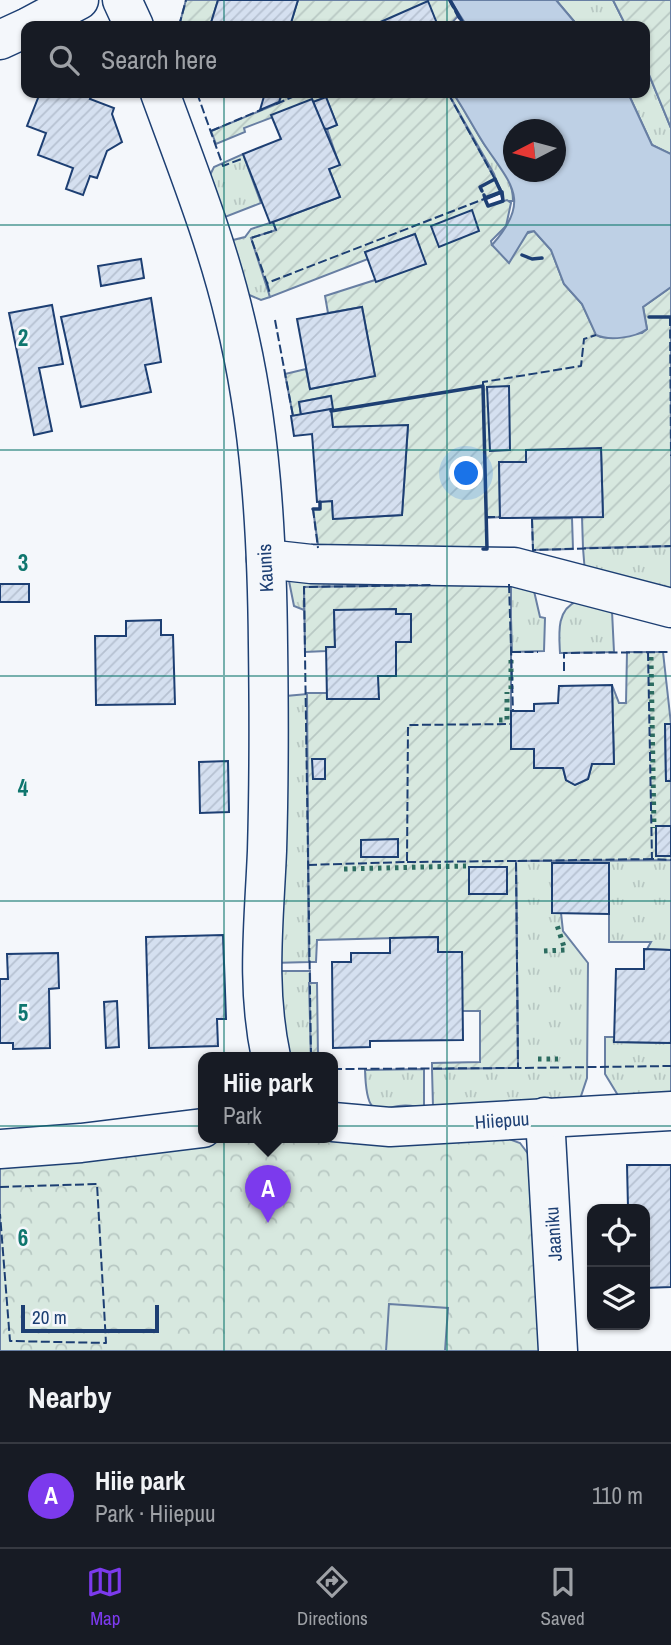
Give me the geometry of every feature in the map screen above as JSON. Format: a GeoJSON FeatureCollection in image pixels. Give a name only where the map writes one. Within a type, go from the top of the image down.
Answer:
{"type":"FeatureCollection","features":[{"type":"Feature","properties":{"kind":"street"},"geometry":{"type":"LineString","coordinates":[[39,21],[79,0]]}},
{"type":"Feature","properties":{"kind":"street"},"geometry":{"type":"LineString","coordinates":[[122,0],[132,21]]}},
{"type":"Feature","properties":{"kind":"street"},"geometry":{"type":"LineString","coordinates":[[0,40],[21,30]]}},
{"type":"Feature","properties":{"kind":"street","name":"Kaunis"},"geometry":{"type":"LineString","coordinates":[[162,98],[211,235],[236,320],[254,430],[265,559],[268,802],[260,978],[270,1052]]}},
{"type":"Feature","properties":{"kind":"street"},"geometry":{"type":"LineString","coordinates":[[265,559],[312,564],[514,567],[671,608]]}},
{"type":"Feature","properties":{"kind":"street","name":"Hiiepuu"},"geometry":{"type":"LineString","coordinates":[[338,1122],[390,1127],[671,1111]]}},
{"type":"Feature","properties":{"kind":"street","name":"Jaaniku"},"geometry":{"type":"LineString","coordinates":[[545,1117],[558,1351]]}},
{"type":"Feature","properties":{"kind":"street"},"geometry":{"type":"LineString","coordinates":[[0,1149],[81,1143],[198,1129]]}},
{"type":"Feature","properties":{"kind":"green space"},"geometry":{"type":"Polygon","coordinates":[[[186,0],[218,0],[212,21],[180,21],[186,0]]]}},
{"type":"Feature","properties":{"kind":"green space"},"geometry":{"type":"Polygon","coordinates":[[[298,0],[450,0],[459,15],[454,21],[292,21],[298,0]]]}},
{"type":"Feature","properties":{"kind":"green space"},"geometry":{"type":"Polygon","coordinates":[[[556,0],[613,0],[624,21],[574,21],[556,0]]]}},
{"type":"Feature","properties":{"kind":"green space"},"geometry":{"type":"Polygon","coordinates":[[[613,0],[671,0],[671,128],[650,77],[650,21],[624,21],[613,0]]]}},
{"type":"Feature","properties":{"kind":"green space"},"geometry":{"type":"Polygon","coordinates":[[[650,77],[671,128],[671,154],[652,145],[630,98],[650,98],[650,77]]]}},
{"type":"Feature","properties":{"kind":"green space"},"geometry":{"type":"Polygon","coordinates":[[[280,98],[323,98],[244,128],[245,132],[216,144],[211,131],[279,103],[280,98]]]}},
{"type":"Feature","properties":{"kind":"green space"},"geometry":{"type":"Polygon","coordinates":[[[326,98],[451,98],[502,192],[485,199],[488,206],[507,200],[511,203],[506,226],[491,241],[492,245],[534,231],[551,250],[564,284],[582,304],[596,334],[601,337],[642,333],[647,329],[643,307],[671,287],[671,546],[583,548],[582,517],[603,517],[601,448],[526,462],[499,462],[500,517],[486,518],[487,549],[319,552],[313,509],[320,509],[320,502],[332,501],[333,519],[402,515],[408,426],[333,427],[330,396],[299,402],[301,415],[293,416],[285,374],[306,369],[310,389],[375,376],[362,307],[328,313],[325,296],[425,264],[415,234],[365,252],[368,259],[270,297],[251,238],[276,230],[273,222],[340,197],[329,169],[339,164],[327,129],[337,125],[326,98]]]}},
{"type":"Feature","properties":{"kind":"green space"},"geometry":{"type":"Polygon","coordinates":[[[451,98],[456,98],[503,170],[503,182],[509,182],[513,201],[503,201],[494,174],[451,98]]]}},
{"type":"Feature","properties":{"kind":"green space"},"geometry":{"type":"Polygon","coordinates":[[[243,154],[261,203],[225,217],[210,175],[214,167],[243,154]]]}},
{"type":"Feature","properties":{"kind":"green space"},"geometry":{"type":"Polygon","coordinates":[[[273,222],[276,230],[267,283],[270,297],[261,300],[247,294],[229,241],[245,237],[251,229],[273,222]]]}},
{"type":"Feature","properties":{"kind":"green space"},"geometry":{"type":"Polygon","coordinates":[[[572,518],[573,549],[533,550],[532,519],[572,518]]]}},
{"type":"Feature","properties":{"kind":"green space"},"geometry":{"type":"Polygon","coordinates":[[[671,546],[671,593],[585,573],[583,548],[671,546]]]}},
{"type":"Feature","properties":{"kind":"green space"},"geometry":{"type":"Polygon","coordinates":[[[288,576],[482,576],[527,581],[534,591],[540,617],[545,618],[544,651],[512,652],[510,584],[304,587],[304,610],[294,606],[288,576]]]}},
{"type":"Feature","properties":{"kind":"green space"},"geometry":{"type":"Polygon","coordinates":[[[511,584],[511,749],[534,749],[534,768],[563,768],[566,780],[575,785],[588,779],[592,764],[614,763],[612,685],[619,703],[626,703],[627,652],[663,652],[671,724],[665,725],[666,781],[671,781],[671,860],[516,861],[518,1068],[432,1069],[432,1063],[480,1062],[480,1011],[462,1011],[462,952],[438,952],[437,937],[317,940],[316,962],[309,962],[307,693],[327,693],[327,699],[378,699],[378,676],[396,675],[396,642],[411,641],[410,614],[396,614],[396,609],[334,611],[335,647],[326,647],[326,651],[305,652],[304,587],[511,584]]]}},
{"type":"Feature","properties":{"kind":"green space"},"geometry":{"type":"Polygon","coordinates":[[[577,601],[612,611],[614,652],[560,653],[559,631],[562,616],[570,605],[577,601]]]}},
{"type":"Feature","properties":{"kind":"green space"},"geometry":{"type":"Polygon","coordinates":[[[307,694],[309,962],[272,963],[286,696],[307,694]]]}},
{"type":"Feature","properties":{"kind":"green space"},"geometry":{"type":"Polygon","coordinates":[[[671,860],[671,950],[647,949],[651,942],[609,942],[609,863],[552,863],[552,913],[561,913],[563,931],[588,963],[587,1078],[580,1099],[433,1107],[432,1069],[518,1067],[516,861],[671,860]]]}},
{"type":"Feature","properties":{"kind":"green space"},"geometry":{"type":"Polygon","coordinates":[[[270,971],[310,971],[311,1052],[289,1052],[270,971]]]}},
{"type":"Feature","properties":{"kind":"green space"},"geometry":{"type":"Polygon","coordinates":[[[309,983],[317,983],[318,1052],[311,1052],[309,983]]]}},
{"type":"Feature","properties":{"kind":"green space"},"geometry":{"type":"Polygon","coordinates":[[[605,1037],[615,1037],[615,1042],[671,1043],[671,1098],[619,1097],[605,1074],[605,1037]]]}},
{"type":"Feature","properties":{"kind":"green space"},"geometry":{"type":"Polygon","coordinates":[[[424,1069],[424,1109],[399,1106],[381,1109],[375,1108],[370,1102],[365,1070],[424,1069]]]}},
{"type":"Feature","properties":{"kind":"green space"},"geometry":{"type":"Polygon","coordinates":[[[338,1137],[503,1137],[520,1143],[529,1155],[540,1351],[0,1351],[0,1164],[207,1143],[338,1143],[338,1137]]]}},
{"type":"Feature","properties":{"kind":"green space"},"geometry":{"type":"Polygon","coordinates":[[[389,1304],[448,1308],[445,1351],[386,1351],[389,1304]]]}},
{"type":"Feature","properties":{"kind":"water"},"geometry":{"type":"Polygon","coordinates":[[[450,0],[556,0],[574,21],[464,21],[450,0]]]}},
{"type":"Feature","properties":{"kind":"water"},"geometry":{"type":"Polygon","coordinates":[[[456,98],[630,98],[652,145],[671,154],[671,287],[643,307],[647,329],[622,338],[596,335],[582,304],[564,284],[551,250],[534,231],[528,232],[509,263],[492,245],[511,216],[514,204],[509,182],[566,182],[566,119],[503,119],[502,171],[456,98]]]}},
{"type":"Feature","properties":{"kind":"building"},"geometry":{"type":"Polygon","coordinates":[[[218,0],[298,0],[292,21],[212,21],[218,0]]]}},
{"type":"Feature","properties":{"kind":"building"},"geometry":{"type":"Polygon","coordinates":[[[428,1],[436,21],[383,21],[428,1]]]}},
{"type":"Feature","properties":{"kind":"building"},"geometry":{"type":"Polygon","coordinates":[[[38,98],[90,98],[114,108],[112,114],[122,142],[107,151],[97,178],[90,176],[83,195],[66,189],[73,168],[38,155],[46,133],[27,126],[38,98]]]}},
{"type":"Feature","properties":{"kind":"building"},"geometry":{"type":"Polygon","coordinates":[[[264,98],[280,98],[279,102],[260,110],[264,98]]]}},
{"type":"Feature","properties":{"kind":"building"},"geometry":{"type":"Polygon","coordinates":[[[326,98],[337,125],[323,128],[313,102],[326,98]]]}},
{"type":"Feature","properties":{"kind":"building"},"geometry":{"type":"Polygon","coordinates":[[[312,99],[340,165],[329,169],[340,197],[270,223],[243,154],[281,139],[271,115],[312,99]]]}},
{"type":"Feature","properties":{"kind":"building"},"geometry":{"type":"Polygon","coordinates":[[[472,210],[479,231],[439,247],[431,226],[472,210]]]}},
{"type":"Feature","properties":{"kind":"building"},"geometry":{"type":"Polygon","coordinates":[[[415,234],[426,264],[376,282],[365,252],[415,234]]]}},
{"type":"Feature","properties":{"kind":"building"},"geometry":{"type":"Polygon","coordinates":[[[141,259],[144,278],[101,286],[98,266],[141,259]]]}},
{"type":"Feature","properties":{"kind":"building"},"geometry":{"type":"Polygon","coordinates":[[[151,298],[161,362],[145,365],[151,392],[81,407],[61,317],[151,298]]]}},
{"type":"Feature","properties":{"kind":"building"},"geometry":{"type":"Polygon","coordinates":[[[52,305],[63,364],[39,368],[52,431],[34,435],[9,313],[52,305]]]}},
{"type":"Feature","properties":{"kind":"building"},"geometry":{"type":"Polygon","coordinates":[[[362,307],[375,376],[310,389],[297,319],[362,307]]]}},
{"type":"Feature","properties":{"kind":"building"},"geometry":{"type":"Polygon","coordinates":[[[509,386],[510,450],[490,451],[487,387],[509,386]]]}},
{"type":"Feature","properties":{"kind":"building"},"geometry":{"type":"Polygon","coordinates":[[[331,396],[333,409],[301,415],[299,402],[331,396]]]}},
{"type":"Feature","properties":{"kind":"building"},"geometry":{"type":"Polygon","coordinates":[[[331,409],[333,427],[408,425],[402,515],[333,519],[332,501],[317,502],[312,434],[294,436],[291,416],[331,409]]]}},
{"type":"Feature","properties":{"kind":"building"},"geometry":{"type":"Polygon","coordinates":[[[601,448],[603,517],[500,518],[499,462],[526,462],[526,450],[601,448]]]}},
{"type":"Feature","properties":{"kind":"building"},"geometry":{"type":"Polygon","coordinates":[[[0,584],[29,584],[29,602],[0,602],[0,584]]]}},
{"type":"Feature","properties":{"kind":"building"},"geometry":{"type":"Polygon","coordinates":[[[396,609],[396,614],[411,614],[411,642],[396,642],[396,676],[378,676],[379,699],[327,699],[326,647],[335,647],[334,610],[396,609]]]}},
{"type":"Feature","properties":{"kind":"building"},"geometry":{"type":"Polygon","coordinates":[[[161,620],[161,635],[173,635],[175,704],[96,705],[95,636],[126,636],[126,621],[161,620]]]}},
{"type":"Feature","properties":{"kind":"building"},"geometry":{"type":"Polygon","coordinates":[[[612,685],[614,764],[592,764],[588,779],[575,785],[566,780],[563,768],[534,768],[534,749],[511,749],[511,711],[534,711],[534,704],[558,703],[559,686],[612,685]]]}},
{"type":"Feature","properties":{"kind":"building"},"geometry":{"type":"Polygon","coordinates":[[[665,724],[671,724],[671,781],[666,781],[665,724]]]}},
{"type":"Feature","properties":{"kind":"building"},"geometry":{"type":"Polygon","coordinates":[[[312,759],[325,759],[325,779],[313,779],[312,759]]]}},
{"type":"Feature","properties":{"kind":"building"},"geometry":{"type":"Polygon","coordinates":[[[228,761],[229,812],[200,813],[199,762],[228,761]]]}},
{"type":"Feature","properties":{"kind":"building"},"geometry":{"type":"Polygon","coordinates":[[[656,826],[671,826],[671,856],[656,856],[656,826]]]}},
{"type":"Feature","properties":{"kind":"building"},"geometry":{"type":"Polygon","coordinates":[[[398,839],[398,857],[361,857],[361,840],[398,839]]]}},
{"type":"Feature","properties":{"kind":"building"},"geometry":{"type":"Polygon","coordinates":[[[552,863],[609,863],[609,914],[552,913],[552,863]]]}},
{"type":"Feature","properties":{"kind":"building"},"geometry":{"type":"Polygon","coordinates":[[[469,867],[507,867],[507,894],[469,894],[469,867]]]}},
{"type":"Feature","properties":{"kind":"building"},"geometry":{"type":"Polygon","coordinates":[[[223,935],[226,1019],[217,1019],[218,1046],[149,1048],[146,937],[223,935]]]}},
{"type":"Feature","properties":{"kind":"building"},"geometry":{"type":"Polygon","coordinates":[[[438,937],[438,952],[462,952],[463,1040],[370,1041],[370,1047],[333,1048],[332,962],[351,962],[351,953],[390,953],[390,938],[438,937]]]}},
{"type":"Feature","properties":{"kind":"building"},"geometry":{"type":"Polygon","coordinates":[[[644,949],[671,950],[671,1043],[614,1042],[616,969],[644,969],[644,949]]]}},
{"type":"Feature","properties":{"kind":"building"},"geometry":{"type":"Polygon","coordinates":[[[58,953],[59,988],[49,989],[50,1048],[13,1049],[13,1043],[0,1043],[0,979],[8,979],[7,954],[58,953]]]}},
{"type":"Feature","properties":{"kind":"building"},"geometry":{"type":"Polygon","coordinates":[[[117,1001],[119,1047],[106,1048],[104,1002],[117,1001]]]}},
{"type":"Feature","properties":{"kind":"building"},"geometry":{"type":"Polygon","coordinates":[[[627,1165],[671,1165],[671,1287],[650,1288],[650,1204],[628,1204],[627,1165]]]}},
{"type":"Feature","properties":{"kind":"hedge"},"geometry":{"type":"LineString","coordinates":[[511,656],[511,689]]}},
{"type":"Feature","properties":{"kind":"hedge"},"geometry":{"type":"LineString","coordinates":[[651,657],[654,828]]}},
{"type":"Feature","properties":{"kind":"hedge"},"geometry":{"type":"LineString","coordinates":[[499,720],[507,720],[507,692]]}},
{"type":"Feature","properties":{"kind":"hedge"},"geometry":{"type":"LineString","coordinates":[[344,869],[466,866]]}},
{"type":"Feature","properties":{"kind":"hedge"},"geometry":{"type":"LineString","coordinates":[[544,951],[565,950],[557,925]]}},
{"type":"Feature","properties":{"kind":"hedge"},"geometry":{"type":"LineString","coordinates":[[538,1059],[558,1059]]}},
{"type":"Feature","properties":{"kind":"fence"},"geometry":{"type":"LineString","coordinates":[[180,21],[186,0]]}},
{"type":"Feature","properties":{"kind":"fence"},"geometry":{"type":"LineString","coordinates":[[449,0],[460,21]]}},
{"type":"Feature","properties":{"kind":"fence"},"geometry":{"type":"LineString","coordinates":[[199,98],[223,166],[244,158]]}},
{"type":"Feature","properties":{"kind":"fence"},"geometry":{"type":"LineString","coordinates":[[276,104],[290,98]]}},
{"type":"Feature","properties":{"kind":"fence"},"geometry":{"type":"LineString","coordinates":[[273,222],[276,230],[251,238],[267,283],[502,192],[451,98]]}},
{"type":"Feature","properties":{"kind":"fence"},"geometry":{"type":"LineString","coordinates":[[211,131],[263,109]]}},
{"type":"Feature","properties":{"kind":"fence"},"geometry":{"type":"LineString","coordinates":[[267,283],[270,294]]}},
{"type":"Feature","properties":{"kind":"fence"},"geometry":{"type":"LineString","coordinates":[[670,317],[671,456]]}},
{"type":"Feature","properties":{"kind":"fence"},"geometry":{"type":"LineString","coordinates":[[275,320],[293,416]]}},
{"type":"Feature","properties":{"kind":"fence"},"geometry":{"type":"LineString","coordinates":[[483,386],[483,382],[581,366],[584,339],[596,335]]}},
{"type":"Feature","properties":{"kind":"fence"},"geometry":{"type":"LineString","coordinates":[[313,509],[318,548]]}},
{"type":"Feature","properties":{"kind":"fence"},"geometry":{"type":"LineString","coordinates":[[486,517],[500,517]]}},
{"type":"Feature","properties":{"kind":"fence"},"geometry":{"type":"LineString","coordinates":[[532,519],[533,550],[671,546]]}},
{"type":"Feature","properties":{"kind":"fence"},"geometry":{"type":"LineString","coordinates":[[509,584],[513,712]]}},
{"type":"Feature","properties":{"kind":"fence"},"geometry":{"type":"LineString","coordinates":[[311,1052],[304,587],[432,585]]}},
{"type":"Feature","properties":{"kind":"fence"},"geometry":{"type":"LineString","coordinates":[[512,652],[538,652]]}},
{"type":"Feature","properties":{"kind":"fence"},"geometry":{"type":"LineString","coordinates":[[648,652],[652,859],[671,860]]}},
{"type":"Feature","properties":{"kind":"fence"},"geometry":{"type":"LineString","coordinates":[[564,671],[564,653],[671,652]]}},
{"type":"Feature","properties":{"kind":"fence"},"geometry":{"type":"LineString","coordinates":[[308,865],[407,862],[408,725],[511,724]]}},
{"type":"Feature","properties":{"kind":"fence"},"geometry":{"type":"LineString","coordinates":[[652,859],[516,861],[518,1068],[671,1066]]}},
{"type":"Feature","properties":{"kind":"fence"},"geometry":{"type":"LineString","coordinates":[[407,862],[516,861]]}},
{"type":"Feature","properties":{"kind":"fence"},"geometry":{"type":"LineString","coordinates":[[338,1069],[518,1068]]}},
{"type":"Feature","properties":{"kind":"fence"},"geometry":{"type":"LineString","coordinates":[[0,1187],[97,1184],[106,1343],[10,1341],[0,1214]]}},
{"type":"Feature","properties":{"kind":"wall"},"geometry":{"type":"LineString","coordinates":[[450,0],[462,21]]}},
{"type":"Feature","properties":{"kind":"wall"},"geometry":{"type":"LineString","coordinates":[[482,191],[480,187],[495,179],[501,192],[485,198],[484,195]]}},
{"type":"Feature","properties":{"kind":"wall"},"geometry":{"type":"LineString","coordinates":[[502,192],[503,201],[488,206],[485,199],[502,192]]}},
{"type":"Feature","properties":{"kind":"wall"},"geometry":{"type":"LineString","coordinates":[[522,255],[532,259],[542,258]]}},
{"type":"Feature","properties":{"kind":"wall"},"geometry":{"type":"LineString","coordinates":[[649,317],[671,317]]}},
{"type":"Feature","properties":{"kind":"wall"},"geometry":{"type":"LineString","coordinates":[[331,411],[483,386],[487,549],[483,549]]}},
{"type":"Feature","properties":{"kind":"wall"},"geometry":{"type":"LineString","coordinates":[[313,509],[320,509],[320,502]]}},
{"type":"Feature","properties":{"kind":"place","name":"Hiie park"},"geometry":{"type":"Point","coordinates":[268,1223]}}]}
